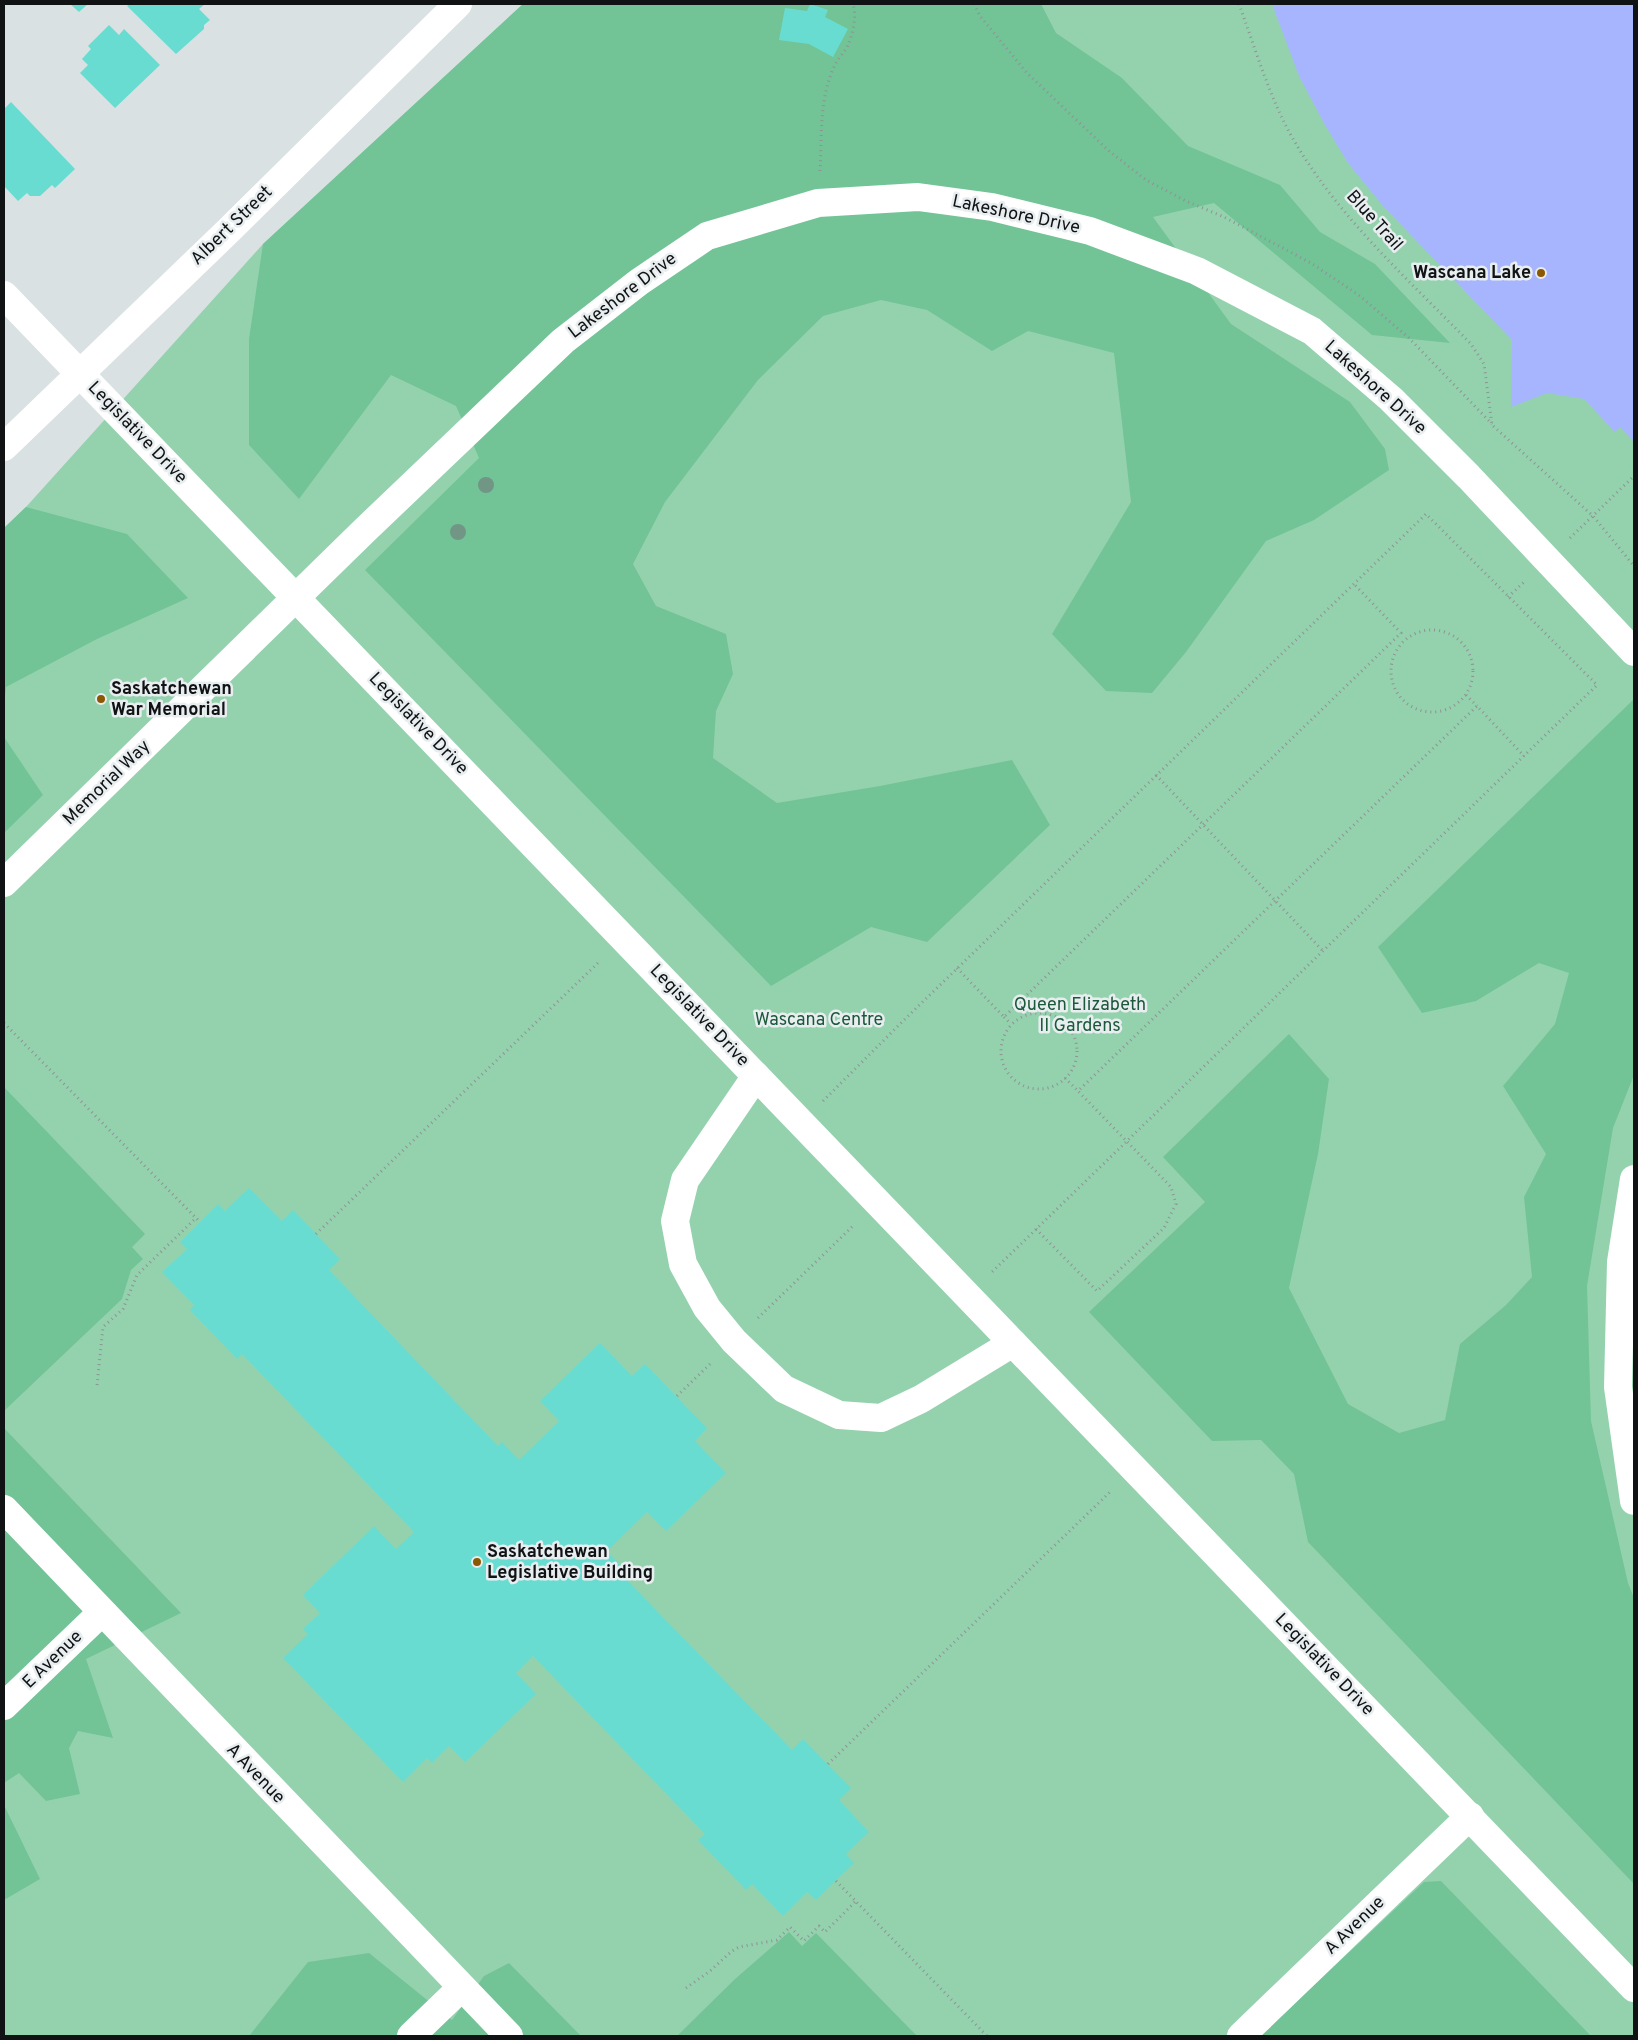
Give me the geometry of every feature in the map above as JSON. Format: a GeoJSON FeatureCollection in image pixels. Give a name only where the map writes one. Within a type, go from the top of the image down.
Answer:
{"type":"FeatureCollection","features":[{"type":"Feature","properties":{"kind":"street","name":"Albert Street"},"geometry":{"type":"LineString","coordinates":[[4,447],[227,232],[458,4]]}},
{"type":"Feature","properties":{"kind":"street","name":"Lakeshore Drive"},"geometry":{"type":"LineString","coordinates":[[297,599],[365,530],[562,342],[631,288],[707,236],[818,202],[918,197],[992,206],[1090,231],[1197,271],[1312,331],[1397,405],[1502,511],[1634,652]]}},
{"type":"Feature","properties":{"kind":"street","name":"Legislative Drive"},"geometry":{"type":"LineString","coordinates":[[4,295],[1634,1988]]}},
{"type":"Feature","properties":{"kind":"street","name":"Memorial Way"},"geometry":{"type":"LineString","coordinates":[[4,883],[297,599]]}},
{"type":"Feature","properties":{"kind":"street","name":"Legislative Drive"},"geometry":{"type":"LineString","coordinates":[[756,1076],[685,1180],[675,1221],[683,1264],[708,1308],[734,1341],[784,1388],[839,1415],[881,1418],[921,1399],[1013,1343]]}},
{"type":"Feature","properties":{"kind":"street"},"geometry":{"type":"LineString","coordinates":[[1634,1179],[1622,1262],[1618,1387],[1634,1501]]}},
{"type":"Feature","properties":{"kind":"street","name":"A Avenue"},"geometry":{"type":"LineString","coordinates":[[4,1509],[509,2036]]}},
{"type":"Feature","properties":{"kind":"street","name":"E Avenue"},"geometry":{"type":"LineString","coordinates":[[4,1706],[102,1613]]}},
{"type":"Feature","properties":{"kind":"street","name":"A Avenue"},"geometry":{"type":"LineString","coordinates":[[1241,2036],[1470,1816]]}},
{"type":"Feature","properties":{"kind":"street"},"geometry":{"type":"LineString","coordinates":[[411,2036],[461,1988]]}},
{"type":"Feature","properties":{"kind":"path"},"geometry":{"type":"LineString","coordinates":[[853,4],[855,10]]}},
{"type":"Feature","properties":{"kind":"path"},"geometry":{"type":"LineString","coordinates":[[818,202],[825,92],[836,64],[848,46],[853,30],[855,10],[858,4]]}},
{"type":"Feature","properties":{"kind":"path"},"geometry":{"type":"LineString","coordinates":[[974,4],[980,16],[1027,73],[1109,152],[1146,180],[1186,201],[1224,217],[1302,259],[1360,296],[1409,338],[1492,425],[1594,516],[1634,566]]}},
{"type":"Feature","properties":{"kind":"path","name":"Blue Trail"},"geometry":{"type":"LineString","coordinates":[[1240,4],[1263,72],[1287,128],[1322,183],[1362,232],[1471,344],[1484,364],[1492,425]]}},
{"type":"Feature","properties":{"kind":"path"},"geometry":{"type":"LineString","coordinates":[[802,1123],[957,968],[1426,514],[1597,685],[968,1295]]}},
{"type":"Feature","properties":{"kind":"path"},"geometry":{"type":"LineString","coordinates":[[1354,584],[1405,639]]}},
{"type":"Feature","properties":{"kind":"path"},"geometry":{"type":"LineString","coordinates":[[1423,631],[1442,631],[1454,636],[1464,645],[1471,657],[1474,669],[1472,683],[1466,694],[1457,704],[1446,710],[1434,712],[1421,711],[1409,706],[1393,686],[1390,674],[1392,661],[1397,649],[1405,639],[1423,631]]}},
{"type":"Feature","properties":{"kind":"path"},"geometry":{"type":"LineString","coordinates":[[1004,1017],[1401,633]]}},
{"type":"Feature","properties":{"kind":"path"},"geometry":{"type":"LineString","coordinates":[[1466,694],[1524,756]]}},
{"type":"Feature","properties":{"kind":"path"},"geometry":{"type":"LineString","coordinates":[[1078,1091],[1477,706]]}},
{"type":"Feature","properties":{"kind":"path"},"geometry":{"type":"LineString","coordinates":[[1156,776],[1323,951]]}},
{"type":"Feature","properties":{"kind":"path"},"geometry":{"type":"LineString","coordinates":[[316,1234],[623,938]]}},
{"type":"Feature","properties":{"kind":"path"},"geometry":{"type":"LineString","coordinates":[[957,968],[1011,1024]]}},
{"type":"Feature","properties":{"kind":"path"},"geometry":{"type":"LineString","coordinates":[[1034,1012],[1048,1013],[1060,1018],[1070,1027],[1076,1040],[1078,1053],[1075,1066],[1065,1078],[1059,1084],[1048,1088],[1036,1089],[1023,1086],[1013,1079],[1004,1064],[1001,1046],[1004,1034],[1011,1024],[1022,1016],[1034,1012]]}},
{"type":"Feature","properties":{"kind":"path"},"geometry":{"type":"LineString","coordinates":[[4,1023],[200,1222]]}},
{"type":"Feature","properties":{"kind":"path"},"geometry":{"type":"LineString","coordinates":[[1036,1229],[1097,1290],[1164,1228],[1176,1204],[1171,1187],[1065,1078]]}},
{"type":"Feature","properties":{"kind":"path"},"geometry":{"type":"LineString","coordinates":[[676,1396],[878,1202]]}},
{"type":"Feature","properties":{"kind":"path"},"geometry":{"type":"LineString","coordinates":[[97,1385],[103,1327],[123,1309],[137,1275],[196,1218]]}},
{"type":"Feature","properties":{"kind":"path"},"geometry":{"type":"LineString","coordinates":[[828,1764],[1134,1468]]}},
{"type":"Feature","properties":{"kind":"path"},"geometry":{"type":"LineString","coordinates":[[836,1881],[987,2036]]}},
{"type":"Feature","properties":{"kind":"path"},"geometry":{"type":"LineString","coordinates":[[686,1988],[739,1947],[777,1940],[790,1927],[804,1941],[819,1926],[825,1932],[856,1901]]}},
{"type":"Feature","properties":{"kind":"green space","name":"Wascana Centre"},"geometry":{"type":"Polygon","coordinates":[[[523,4],[1634,4],[1634,2036],[4,2036],[4,528],[26,507],[263,244],[523,4]]]}},
{"type":"Feature","properties":{"kind":"green space"},"geometry":{"type":"Polygon","coordinates":[[[523,4],[1041,4],[1056,33],[1122,78],[1188,146],[1280,185],[1320,232],[1375,264],[1450,343],[1372,335],[1214,203],[1153,217],[1231,324],[1350,402],[1385,449],[1389,470],[1314,520],[1266,541],[1186,652],[1152,693],[1106,691],[1052,634],[1131,502],[1114,353],[1028,331],[992,351],[927,310],[881,300],[823,316],[758,380],[665,502],[633,564],[656,606],[726,634],[733,674],[716,711],[713,758],[777,803],[880,786],[1012,760],[1050,825],[927,942],[871,927],[771,986],[365,570],[479,458],[456,406],[391,375],[299,499],[249,445],[249,339],[263,244],[523,4]]]}},
{"type":"Feature","properties":{"kind":"green space"},"geometry":{"type":"Polygon","coordinates":[[[26,507],[127,534],[188,598],[97,639],[6,687],[4,706],[4,528],[26,507]]]}},
{"type":"Feature","properties":{"kind":"green space"},"geometry":{"type":"Polygon","coordinates":[[[1634,699],[1634,1075],[1613,1128],[1587,1286],[1591,1421],[1628,1583],[1634,1598],[1634,1884],[1308,1542],[1294,1474],[1261,1440],[1212,1441],[1089,1312],[1205,1202],[1163,1157],[1289,1034],[1329,1079],[1318,1154],[1289,1288],[1348,1404],[1399,1433],[1445,1420],[1460,1344],[1506,1305],[1532,1277],[1524,1197],[1546,1154],[1503,1086],[1555,1024],[1569,973],[1539,963],[1476,1001],[1422,1013],[1378,947],[1634,699]]]}},
{"type":"Feature","properties":{"kind":"green space"},"geometry":{"type":"Polygon","coordinates":[[[4,737],[43,795],[4,833],[4,737]]]}},
{"type":"Feature","properties":{"kind":"green space"},"geometry":{"type":"Polygon","coordinates":[[[4,1087],[145,1234],[132,1247],[143,1259],[131,1270],[122,1299],[4,1411],[4,1087]]]}},
{"type":"Feature","properties":{"kind":"green space"},"geometry":{"type":"Polygon","coordinates":[[[4,1428],[181,1613],[86,1659],[113,1738],[78,1731],[69,1748],[80,1794],[46,1801],[19,1773],[4,1783],[4,1428]]]}},
{"type":"Feature","properties":{"kind":"green space"},"geometry":{"type":"Polygon","coordinates":[[[4,1805],[40,1879],[4,1900],[4,1805]]]}},
{"type":"Feature","properties":{"kind":"green space"},"geometry":{"type":"Polygon","coordinates":[[[1441,1881],[1591,2036],[1260,2036],[1424,1882],[1441,1881]]]}},
{"type":"Feature","properties":{"kind":"green space"},"geometry":{"type":"Polygon","coordinates":[[[789,1932],[802,1946],[816,1933],[917,2036],[677,2036],[735,1979],[789,1932]]]}},
{"type":"Feature","properties":{"kind":"green space"},"geometry":{"type":"Polygon","coordinates":[[[369,1953],[452,2020],[484,1976],[509,1963],[581,2036],[249,2036],[308,1962],[369,1953]]]}},
{"type":"Feature","properties":{"kind":"water","name":"Wascana Lake"},"geometry":{"type":"Polygon","coordinates":[[[1272,4],[1634,4],[1634,442],[1620,427],[1615,432],[1584,399],[1547,393],[1511,407],[1512,340],[1383,206],[1348,163],[1299,76],[1272,4]]]}},
{"type":"Feature","properties":{"kind":"building"},"geometry":{"type":"Polygon","coordinates":[[[70,4],[88,4],[79,12],[70,4]]]}},
{"type":"Feature","properties":{"kind":"building"},"geometry":{"type":"Polygon","coordinates":[[[130,4],[205,4],[199,9],[210,20],[204,25],[204,29],[176,54],[127,6],[130,4]]]}},
{"type":"Feature","properties":{"kind":"building"},"geometry":{"type":"Polygon","coordinates":[[[810,4],[828,10],[825,17],[848,29],[833,57],[809,44],[779,40],[785,8],[807,11],[810,4]]]}},
{"type":"Feature","properties":{"kind":"building"},"geometry":{"type":"Polygon","coordinates":[[[109,25],[119,35],[124,29],[160,65],[115,108],[80,73],[88,65],[82,59],[91,49],[88,46],[109,25]]]}},
{"type":"Feature","properties":{"kind":"building"},"geometry":{"type":"Polygon","coordinates":[[[11,102],[75,169],[55,188],[52,185],[40,196],[30,196],[27,193],[18,201],[4,186],[4,109],[11,102]]]}},
{"type":"Feature","properties":{"kind":"building","name":"Saskatchewan Legislative Building"},"geometry":{"type":"Polygon","coordinates":[[[249,1188],[282,1221],[293,1210],[340,1259],[329,1270],[498,1446],[502,1442],[519,1460],[559,1421],[540,1401],[600,1343],[632,1376],[645,1364],[707,1428],[695,1441],[726,1473],[666,1531],[647,1512],[607,1551],[627,1572],[623,1576],[792,1750],[803,1739],[851,1788],[839,1800],[869,1832],[846,1854],[854,1863],[816,1900],[807,1892],[783,1916],[752,1884],[746,1890],[698,1840],[705,1834],[533,1656],[516,1673],[536,1694],[465,1762],[449,1746],[432,1763],[427,1758],[403,1782],[283,1658],[308,1634],[303,1629],[320,1613],[303,1595],[374,1526],[396,1549],[414,1532],[242,1354],[237,1359],[190,1310],[194,1305],[162,1272],[187,1249],[180,1242],[218,1204],[225,1211],[249,1188]]]}},
{"type":"Feature","properties":{"kind":"place","name":"Wascana Lake"},"geometry":{"type":"Point","coordinates":[1541,273]}},
{"type":"Feature","properties":{"kind":"place","name":"Saskatchewan War Memorial"},"geometry":{"type":"Point","coordinates":[101,699]}},
{"type":"Feature","properties":{"kind":"place","name":"Saskatchewan Legislative Building"},"geometry":{"type":"Point","coordinates":[477,1562]}},
{"type":"Feature","properties":{"kind":"park label","name":"Queen Elizabeth II Gardens"},"geometry":{"type":"Point","coordinates":[1080,1015]}}]}
